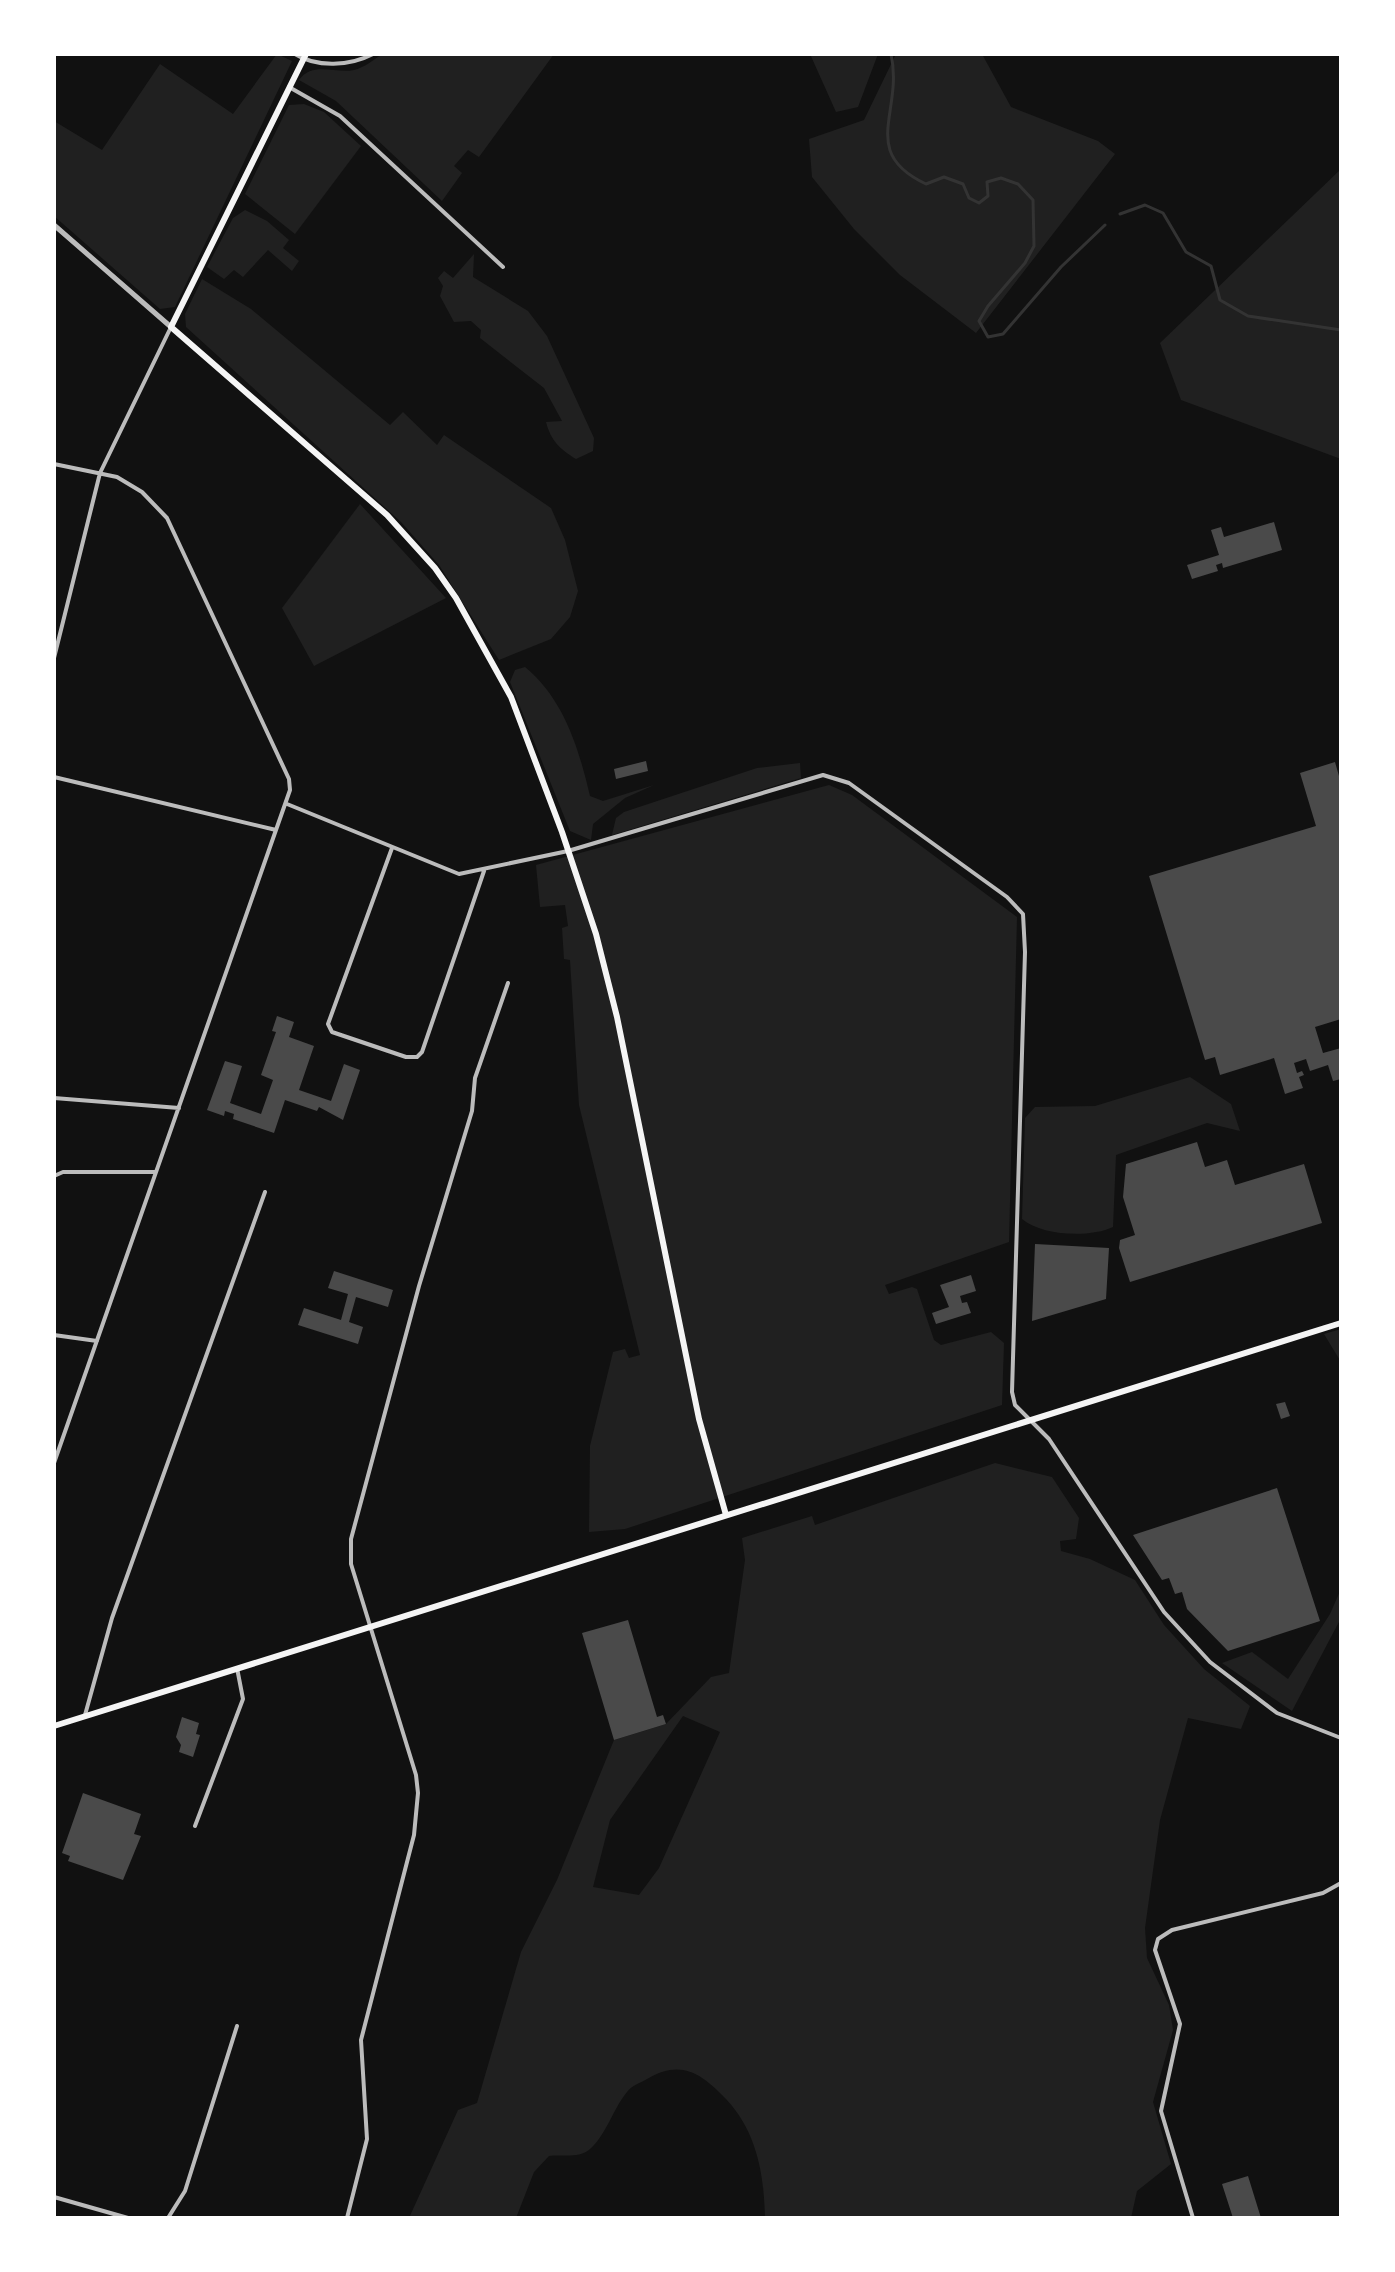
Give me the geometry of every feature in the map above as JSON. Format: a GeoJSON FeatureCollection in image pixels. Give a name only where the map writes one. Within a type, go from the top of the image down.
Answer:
{"type":"FeatureCollection","features":[{"type":"Feature","properties":{"kind":"main road"},"geometry":{"type":"LineString","coordinates":[[304,56],[171,327],[387,515],[435,568],[476,629],[511,697],[596,934],[617,1017],[689,1376],[726,1515]]}},
{"type":"Feature","properties":{"kind":"main road"},"geometry":{"type":"LineString","coordinates":[[54,1726],[1341,1323]]}},
{"type":"Feature","properties":{"kind":"street"},"geometry":{"type":"LineString","coordinates":[[295,54],[340,64],[373,54]]}},
{"type":"Feature","properties":{"kind":"street"},"geometry":{"type":"LineString","coordinates":[[289,87],[340,116],[503,267]]}},
{"type":"Feature","properties":{"kind":"street"},"geometry":{"type":"LineString","coordinates":[[54,225],[171,327],[100,473],[54,658]]}},
{"type":"Feature","properties":{"kind":"street"},"geometry":{"type":"LineString","coordinates":[[54,464],[117,477],[142,492],[167,518],[289,779],[287,804],[54,1463]]}},
{"type":"Feature","properties":{"kind":"street"},"geometry":{"type":"LineString","coordinates":[[287,804],[448,872],[484,871],[568,851],[823,775],[849,783],[1007,897],[1023,914],[1025,952],[1012,1392],[1015,1405],[1032,1418],[1164,1612],[1210,1662],[1277,1713],[1341,1738]]}},
{"type":"Feature","properties":{"kind":"street"},"geometry":{"type":"LineString","coordinates":[[54,777],[276,830]]}},
{"type":"Feature","properties":{"kind":"street"},"geometry":{"type":"LineString","coordinates":[[392,848],[328,1024],[332,1032],[406,1057],[417,1057],[422,1052],[484,871]]}},
{"type":"Feature","properties":{"kind":"street"},"geometry":{"type":"LineString","coordinates":[[347,2218],[367,2139],[361,2040],[414,1835],[418,1793],[351,1564],[351,1539],[419,1286],[472,1111],[475,1078],[508,983]]}},
{"type":"Feature","properties":{"kind":"street"},"geometry":{"type":"LineString","coordinates":[[54,1098],[179,1108]]}},
{"type":"Feature","properties":{"kind":"street"},"geometry":{"type":"LineString","coordinates":[[54,1176],[63,1172],[156,1172]]}},
{"type":"Feature","properties":{"kind":"street"},"geometry":{"type":"LineString","coordinates":[[85,1716],[112,1618],[265,1192]]}},
{"type":"Feature","properties":{"kind":"street"},"geometry":{"type":"LineString","coordinates":[[54,1335],[97,1341]]}},
{"type":"Feature","properties":{"kind":"street"},"geometry":{"type":"LineString","coordinates":[[195,1826],[243,1699],[237,1668]]}},
{"type":"Feature","properties":{"kind":"street"},"geometry":{"type":"LineString","coordinates":[[1193,2218],[1161,2111],[1180,2024],[1155,1950],[1158,1939],[1172,1930],[1323,1893],[1341,1883]]}},
{"type":"Feature","properties":{"kind":"street"},"geometry":{"type":"LineString","coordinates":[[168,2218],[185,2191],[237,2026]]}},
{"type":"Feature","properties":{"kind":"street"},"geometry":{"type":"LineString","coordinates":[[54,2197],[128,2218]]}},
{"type":"Feature","properties":{"kind":"shaded area"},"geometry":{"type":"Polygon","coordinates":[[[277,54],[292,61],[175,307],[160,309],[54,216],[54,121],[102,150],[160,64],[233,114],[277,54]]]}},
{"type":"Feature","properties":{"kind":"shaded area"},"geometry":{"type":"Polygon","coordinates":[[[383,54],[554,54],[479,157],[468,150],[454,166],[462,173],[442,201],[336,101],[299,80],[311,71],[358,69],[383,54]]]}},
{"type":"Feature","properties":{"kind":"shaded area"},"geometry":{"type":"Polygon","coordinates":[[[810,54],[878,54],[858,107],[836,112],[810,54]]]}},
{"type":"Feature","properties":{"kind":"shaded area"},"geometry":{"type":"Polygon","coordinates":[[[896,54],[982,54],[1011,107],[1098,141],[1115,154],[976,333],[900,275],[854,229],[812,177],[809,139],[864,120],[896,54]]]}},
{"type":"Feature","properties":{"kind":"shaded area"},"geometry":{"type":"Polygon","coordinates":[[[304,104],[324,112],[361,146],[295,234],[245,194],[289,105],[304,104]]]}},
{"type":"Feature","properties":{"kind":"shaded area"},"geometry":{"type":"Polygon","coordinates":[[[1341,169],[1341,459],[1181,400],[1160,343],[1341,169]]]}},
{"type":"Feature","properties":{"kind":"shaded area"},"geometry":{"type":"Polygon","coordinates":[[[245,210],[267,221],[289,240],[283,248],[299,261],[292,271],[268,250],[243,277],[234,270],[224,279],[207,267],[233,218],[245,210]]]}},
{"type":"Feature","properties":{"kind":"shaded area"},"geometry":{"type":"Polygon","coordinates":[[[474,254],[473,277],[528,311],[547,336],[594,438],[593,451],[576,459],[561,448],[553,439],[546,422],[562,421],[544,388],[480,338],[481,330],[471,321],[454,322],[440,296],[443,286],[438,278],[444,271],[453,278],[474,254]]]}},
{"type":"Feature","properties":{"kind":"shaded area"},"geometry":{"type":"Polygon","coordinates":[[[202,279],[251,309],[390,425],[403,412],[437,445],[444,435],[551,508],[565,540],[578,591],[570,617],[551,639],[499,660],[439,565],[401,522],[186,327],[185,314],[202,279]]]}},
{"type":"Feature","properties":{"kind":"shaded area"},"geometry":{"type":"Polygon","coordinates":[[[360,504],[446,598],[314,666],[282,608],[360,504]]]}},
{"type":"Feature","properties":{"kind":"shaded area"},"geometry":{"type":"Polygon","coordinates":[[[525,667],[539,680],[560,709],[575,743],[590,796],[603,801],[654,785],[625,798],[593,824],[591,840],[570,831],[510,682],[515,670],[525,667]]]}},
{"type":"Feature","properties":{"kind":"shaded area"},"geometry":{"type":"Polygon","coordinates":[[[800,763],[801,778],[612,835],[616,818],[624,812],[757,768],[800,763]]]}},
{"type":"Feature","properties":{"kind":"shaded area"},"geometry":{"type":"Polygon","coordinates":[[[829,785],[852,795],[1017,917],[1009,1242],[885,1285],[889,1294],[912,1287],[917,1289],[934,1340],[941,1345],[991,1332],[1004,1343],[1002,1405],[625,1529],[589,1532],[590,1446],[613,1352],[625,1349],[629,1358],[640,1355],[579,1105],[570,960],[564,959],[562,928],[568,926],[565,905],[540,907],[536,865],[829,785]]]}},
{"type":"Feature","properties":{"kind":"shaded area"},"geometry":{"type":"Polygon","coordinates":[[[1190,1077],[1231,1104],[1240,1131],[1207,1123],[1116,1155],[1113,1227],[1092,1233],[1066,1234],[1041,1229],[1022,1219],[1025,1118],[1035,1107],[1095,1106],[1190,1077]]]}},
{"type":"Feature","properties":{"kind":"shaded area"},"geometry":{"type":"Polygon","coordinates":[[[1341,1329],[1341,1362],[1324,1334],[1341,1329]]]}},
{"type":"Feature","properties":{"kind":"shaded area"},"geometry":{"type":"Polygon","coordinates":[[[995,1463],[1052,1477],[1079,1518],[1076,1539],[1060,1541],[1061,1551],[1090,1559],[1135,1580],[1164,1625],[1204,1669],[1250,1706],[1241,1729],[1188,1718],[1160,1820],[1145,1928],[1147,1958],[1169,2005],[1173,2030],[1153,2102],[1171,2164],[1137,2191],[1131,2218],[765,2218],[757,2154],[737,2112],[699,2076],[670,2070],[629,2090],[601,2137],[586,2152],[549,2156],[534,2172],[516,2218],[409,2218],[458,2110],[477,2103],[521,1952],[557,1880],[614,1740],[666,1724],[711,1677],[729,1673],[745,1560],[742,1538],[812,1516],[815,1525],[995,1463]],[[683,1716],[610,1820],[593,1887],[639,1895],[659,1868],[720,1732],[683,1716]]]}},
{"type":"Feature","properties":{"kind":"shaded area"},"geometry":{"type":"Polygon","coordinates":[[[1341,1589],[1341,1618],[1292,1711],[1222,1663],[1252,1652],[1288,1679],[1330,1614],[1341,1589]]]}},
{"type":"Feature","properties":{"kind":"building"},"geometry":{"type":"Polygon","coordinates":[[[1274,522],[1282,550],[1223,568],[1222,563],[1216,565],[1218,571],[1192,579],[1187,565],[1219,555],[1211,530],[1221,527],[1224,537],[1274,522]]]}},
{"type":"Feature","properties":{"kind":"building"},"geometry":{"type":"Polygon","coordinates":[[[646,761],[648,771],[616,779],[614,769],[646,761]]]}},
{"type":"Feature","properties":{"kind":"building"},"geometry":{"type":"Polygon","coordinates":[[[1335,762],[1341,783],[1341,1019],[1315,1027],[1323,1053],[1341,1048],[1341,1079],[1333,1081],[1328,1065],[1310,1071],[1306,1059],[1294,1063],[1297,1073],[1302,1071],[1304,1075],[1299,1077],[1303,1088],[1285,1094],[1274,1058],[1220,1075],[1215,1057],[1205,1060],[1149,876],[1316,826],[1300,773],[1335,762]]]}},
{"type":"Feature","properties":{"kind":"building"},"geometry":{"type":"Polygon","coordinates":[[[277,1016],[294,1022],[289,1037],[314,1046],[299,1090],[331,1101],[344,1064],[360,1070],[343,1120],[319,1107],[317,1111],[285,1100],[274,1133],[233,1119],[234,1114],[225,1111],[224,1116],[207,1110],[225,1061],[242,1066],[230,1103],[261,1114],[273,1080],[261,1075],[276,1032],[272,1031],[277,1016]]]}},
{"type":"Feature","properties":{"kind":"building"},"geometry":{"type":"Polygon","coordinates":[[[1197,1142],[1205,1167],[1227,1160],[1235,1185],[1304,1164],[1322,1223],[1130,1282],[1119,1248],[1120,1240],[1135,1235],[1123,1197],[1126,1164],[1197,1142]]]}},
{"type":"Feature","properties":{"kind":"building"},"geometry":{"type":"Polygon","coordinates":[[[1035,1244],[1109,1248],[1106,1299],[1032,1321],[1035,1244]]]}},
{"type":"Feature","properties":{"kind":"building"},"geometry":{"type":"Polygon","coordinates":[[[334,1271],[393,1290],[388,1307],[356,1297],[349,1322],[363,1327],[358,1344],[298,1325],[304,1308],[341,1320],[348,1294],[328,1288],[334,1271]]]}},
{"type":"Feature","properties":{"kind":"building"},"geometry":{"type":"Polygon","coordinates":[[[971,1275],[976,1291],[960,1296],[962,1303],[967,1302],[971,1313],[936,1324],[932,1313],[949,1307],[940,1285],[971,1275]]]}},
{"type":"Feature","properties":{"kind":"building"},"geometry":{"type":"Polygon","coordinates":[[[1285,1402],[1290,1416],[1281,1419],[1276,1404],[1285,1402]]]}},
{"type":"Feature","properties":{"kind":"building"},"geometry":{"type":"Polygon","coordinates":[[[1277,1488],[1320,1621],[1228,1651],[1187,1609],[1182,1592],[1175,1594],[1169,1578],[1162,1580],[1133,1535],[1277,1488]]]}},
{"type":"Feature","properties":{"kind":"building"},"geometry":{"type":"Polygon","coordinates":[[[628,1620],[657,1717],[663,1715],[666,1724],[614,1740],[582,1633],[628,1620]]]}},
{"type":"Feature","properties":{"kind":"building"},"geometry":{"type":"Polygon","coordinates":[[[182,1717],[199,1723],[196,1734],[200,1735],[193,1757],[179,1752],[181,1745],[176,1737],[182,1717]]]}},
{"type":"Feature","properties":{"kind":"building"},"geometry":{"type":"Polygon","coordinates":[[[83,1793],[141,1814],[134,1834],[141,1836],[123,1880],[68,1861],[70,1856],[62,1853],[83,1793]]]}},
{"type":"Feature","properties":{"kind":"building"},"geometry":{"type":"Polygon","coordinates":[[[1248,2176],[1261,2218],[1233,2218],[1222,2184],[1248,2176]]]}},
{"type":"Feature","properties":{"kind":"waterway"},"geometry":{"type":"LineString","coordinates":[[891,54],[893,75],[888,144],[894,158],[906,172],[926,184],[944,177],[963,184],[969,198],[979,203],[988,196],[987,182],[1001,178],[1018,184],[1033,200],[1034,246],[1025,263],[979,321],[988,337],[1003,334],[1061,267],[1105,225]]}},
{"type":"Feature","properties":{"kind":"waterway"},"geometry":{"type":"LineString","coordinates":[[1120,214],[1145,205],[1163,213],[1186,252],[1211,266],[1220,300],[1248,316],[1341,330]]}}]}
